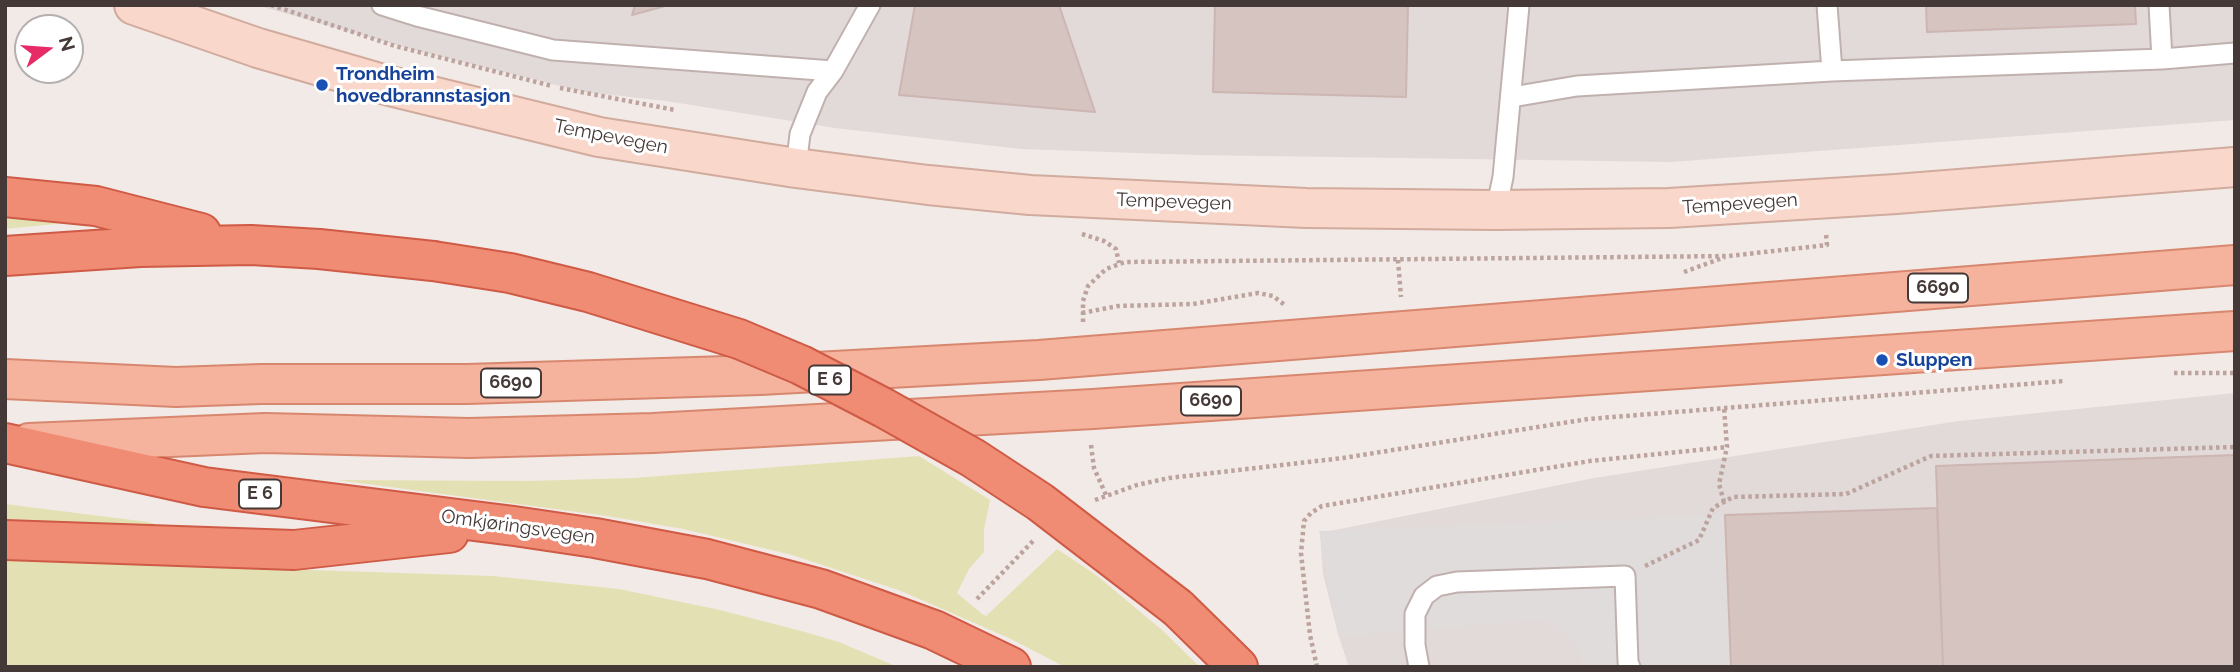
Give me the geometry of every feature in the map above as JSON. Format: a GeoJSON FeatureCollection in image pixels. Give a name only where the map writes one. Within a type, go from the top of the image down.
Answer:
{"type":"FeatureCollection","features":[{"type":"Feature","properties":{"kind":"highway","name":"E 6"},"geometry":{"type":"LineString","coordinates":[[5,197],[96,206],[251,245]]}},
{"type":"Feature","properties":{"kind":"highway","name":"E 6"},"geometry":{"type":"LineString","coordinates":[[5,256],[141,247],[251,245],[433,261],[510,273],[588,292],[739,340],[801,365],[884,408],[1040,502],[1178,608],[1238,667]]}},
{"type":"Feature","properties":{"kind":"highway","name":"Omkjøringsvegen"},"geometry":{"type":"LineString","coordinates":[[7,443],[204,487],[514,526],[707,559],[821,589],[934,630],[1011,667]]}},
{"type":"Feature","properties":{"kind":"highway","name":"E 6"},"geometry":{"type":"LineString","coordinates":[[5,540],[294,550],[514,526]]}},
{"type":"Feature","properties":{"kind":"main road","name":"6690"},"geometry":{"type":"LineString","coordinates":[[5,379],[176,387],[550,382],[774,374],[1039,360],[2235,265]]}},
{"type":"Feature","properties":{"kind":"main road","name":"6690"},"geometry":{"type":"LineString","coordinates":[[7,443],[265,433],[469,438],[653,433],[1120,407],[2235,331]]}},
{"type":"Feature","properties":{"kind":"street","name":"Tempevegen"},"geometry":{"type":"LineString","coordinates":[[134,5],[258,48],[434,98],[598,137],[796,168],[1043,196],[1306,208],[1670,208],[2235,167]]}},
{"type":"Feature","properties":{"kind":"lane"},"geometry":{"type":"LineString","coordinates":[[382,5],[553,50],[833,71]]}},
{"type":"Feature","properties":{"kind":"lane"},"geometry":{"type":"LineString","coordinates":[[796,168],[800,134],[817,92],[833,71],[870,5]]}},
{"type":"Feature","properties":{"kind":"lane"},"geometry":{"type":"LineString","coordinates":[[1496,210],[1503,177],[1512,97],[1519,5]]}},
{"type":"Feature","properties":{"kind":"lane"},"geometry":{"type":"LineString","coordinates":[[1827,5],[1832,71]]}},
{"type":"Feature","properties":{"kind":"lane"},"geometry":{"type":"LineString","coordinates":[[2160,5],[2162,59]]}},
{"type":"Feature","properties":{"kind":"lane"},"geometry":{"type":"LineString","coordinates":[[1512,97],[1577,86],[1832,71],[2162,59],[2235,53]]}},
{"type":"Feature","properties":{"kind":"lane"},"geometry":{"type":"LineString","coordinates":[[1419,667],[1415,645],[1415,614],[1424,596],[1437,586],[1457,582],[1626,576],[1630,667]]}},
{"type":"Feature","properties":{"kind":"path"},"geometry":{"type":"LineString","coordinates":[[271,5],[396,46],[563,89],[681,111]]}},
{"type":"Feature","properties":{"kind":"path"},"geometry":{"type":"LineString","coordinates":[[1083,329],[1083,301],[1088,286],[1106,269],[1119,263],[1729,256],[1827,245],[1825,222]]}},
{"type":"Feature","properties":{"kind":"path"},"geometry":{"type":"LineString","coordinates":[[1398,260],[1401,298]]}},
{"type":"Feature","properties":{"kind":"path"},"geometry":{"type":"LineString","coordinates":[[1082,313],[1118,306],[1193,304],[1258,293],[1273,296],[1293,312]]}},
{"type":"Feature","properties":{"kind":"path"},"geometry":{"type":"LineString","coordinates":[[2161,374],[2235,373]]}},
{"type":"Feature","properties":{"kind":"path"},"geometry":{"type":"LineString","coordinates":[[1093,501],[1169,478],[1343,458],[1588,419],[2067,381]]}},
{"type":"Feature","properties":{"kind":"path"},"geometry":{"type":"LineString","coordinates":[[1724,407],[1727,447],[1719,484],[1724,502]]}},
{"type":"Feature","properties":{"kind":"path"},"geometry":{"type":"LineString","coordinates":[[1090,440],[1094,468],[1106,495]]}},
{"type":"Feature","properties":{"kind":"path"},"geometry":{"type":"LineString","coordinates":[[1317,667],[1310,635],[1301,553],[1304,522],[1322,506],[1590,461],[1727,447]]}},
{"type":"Feature","properties":{"kind":"path"},"geometry":{"type":"LineString","coordinates":[[1626,576],[1699,540],[1713,508],[1733,497],[1846,494],[1931,456],[2235,447]]}},
{"type":"Feature","properties":{"kind":"path"},"geometry":{"type":"LineString","coordinates":[[977,599],[1042,533]]}},
{"type":"Feature","properties":{"kind":"shaded area"},"geometry":{"type":"Polygon","coordinates":[[[256,5],[2235,5],[2235,120],[1671,162],[1196,155],[1021,149],[835,128],[666,101],[585,92],[418,51],[256,5]]]}},
{"type":"Feature","properties":{"kind":"shaded area"},"geometry":{"type":"Polygon","coordinates":[[[5,212],[97,220],[5,229],[5,212]]]}},
{"type":"Feature","properties":{"kind":"shaded area"},"geometry":{"type":"Polygon","coordinates":[[[2235,393],[2235,667],[1349,667],[1323,574],[1320,533],[1594,478],[1959,421],[2235,393]]]}},
{"type":"Feature","properties":{"kind":"shaded area"},"geometry":{"type":"Polygon","coordinates":[[[919,456],[990,500],[984,530],[984,552],[969,569],[957,593],[982,614],[986,616],[1057,549],[1096,575],[1162,630],[1200,667],[1065,667],[1011,639],[901,591],[792,555],[683,529],[607,516],[337,480],[526,481],[633,478],[919,456]]]}},
{"type":"Feature","properties":{"kind":"shaded area"},"geometry":{"type":"Polygon","coordinates":[[[5,504],[148,522],[155,524],[155,528],[5,524],[5,504]]]}},
{"type":"Feature","properties":{"kind":"shaded area"},"geometry":{"type":"Polygon","coordinates":[[[1725,515],[1731,667],[1585,667],[1574,642],[1544,619],[1339,637],[1319,531],[1725,515]]]}},
{"type":"Feature","properties":{"kind":"shaded area"},"geometry":{"type":"Polygon","coordinates":[[[5,560],[493,576],[619,589],[720,610],[805,632],[839,642],[898,667],[5,667],[5,560]]]}},
{"type":"Feature","properties":{"kind":"building"},"geometry":{"type":"Polygon","coordinates":[[[635,5],[669,5],[632,15],[635,5]]]}},
{"type":"Feature","properties":{"kind":"building"},"geometry":{"type":"Polygon","coordinates":[[[915,5],[1059,5],[1095,112],[899,95],[915,5]]]}},
{"type":"Feature","properties":{"kind":"building"},"geometry":{"type":"Polygon","coordinates":[[[1215,5],[1408,5],[1406,97],[1213,92],[1215,5]]]}},
{"type":"Feature","properties":{"kind":"building"},"geometry":{"type":"Polygon","coordinates":[[[1926,5],[2135,5],[2136,24],[1927,32],[1926,5]]]}},
{"type":"Feature","properties":{"kind":"building"},"geometry":{"type":"Polygon","coordinates":[[[2235,455],[2235,667],[1943,667],[1936,466],[2235,455]]]}},
{"type":"Feature","properties":{"kind":"building"},"geometry":{"type":"Polygon","coordinates":[[[1937,508],[1943,667],[1731,667],[1725,515],[1937,508]]]}},
{"type":"Feature","properties":{"kind":"place","name":"Trondheim hovedbrannstasjon"},"geometry":{"type":"Point","coordinates":[322,85]}},
{"type":"Feature","properties":{"kind":"place","name":"Sluppen"},"geometry":{"type":"Point","coordinates":[1882,360]}}]}
